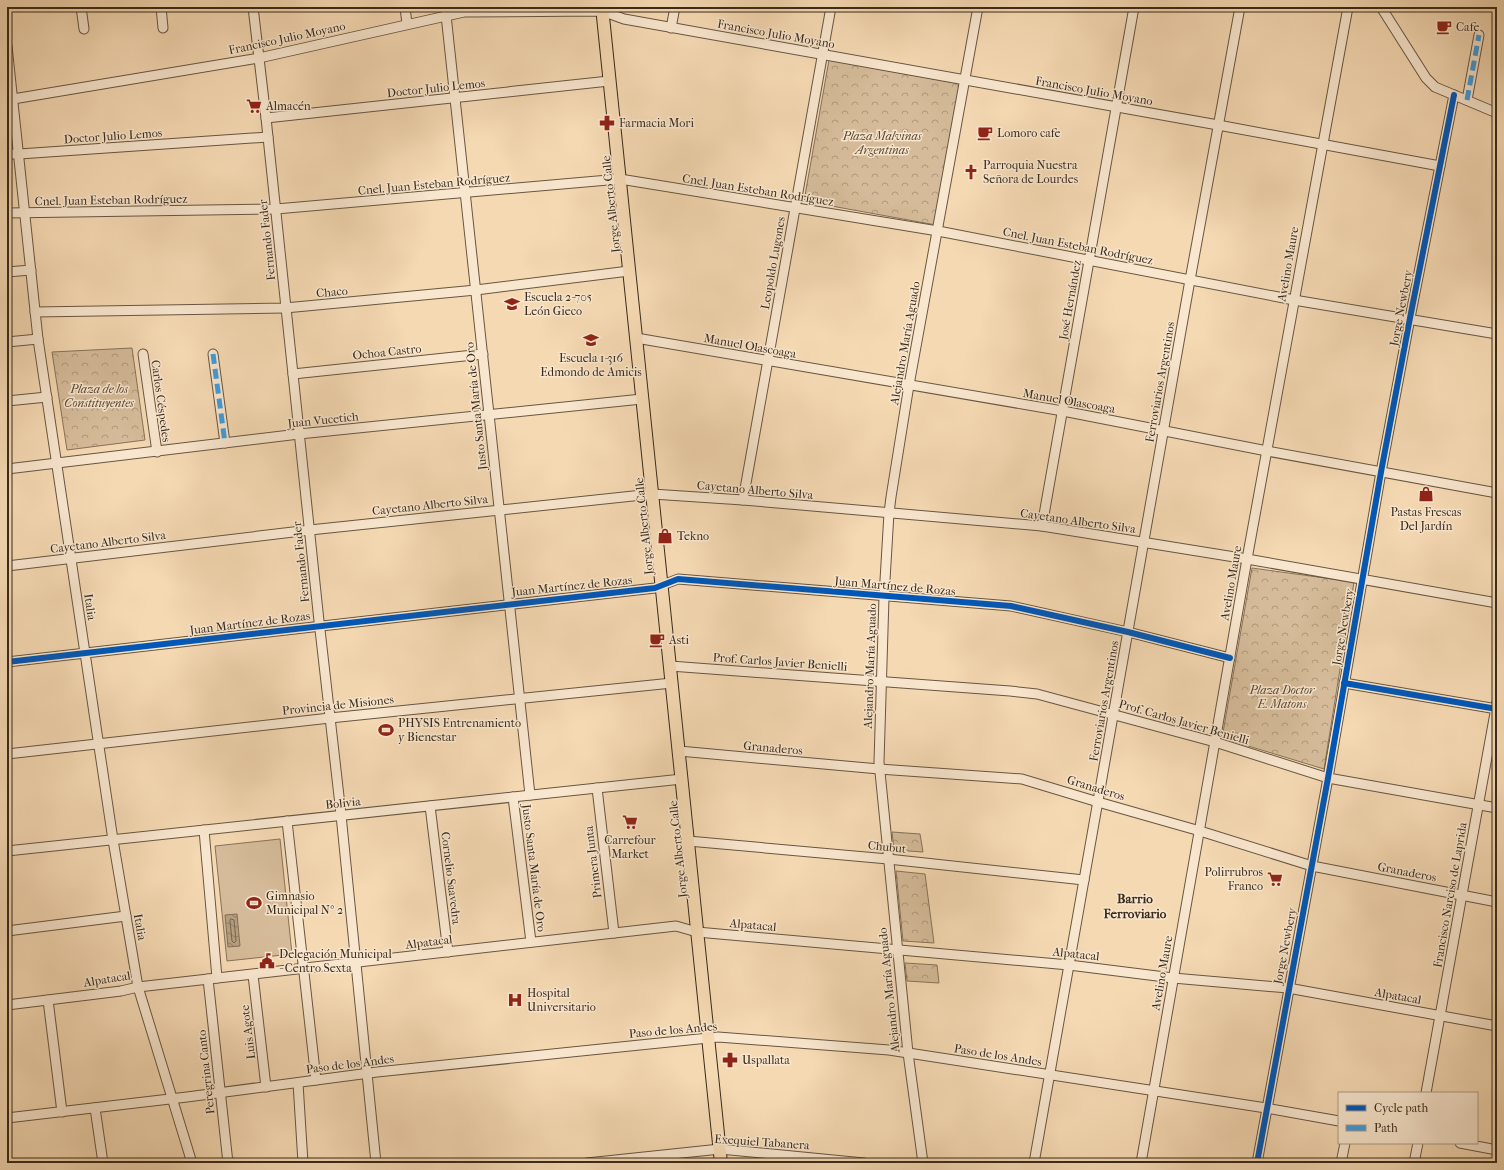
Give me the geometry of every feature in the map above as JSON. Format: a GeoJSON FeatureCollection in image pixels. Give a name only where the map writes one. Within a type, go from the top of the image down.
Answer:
{"type":"FeatureCollection","features":[{"type":"Feature","properties":{"kind":"main road","name":"Jorge Alberto Calle"},"geometry":{"type":"LineString","coordinates":[[602,9],[721,1163]]}},
{"type":"Feature","properties":{"kind":"street"},"geometry":{"type":"LineString","coordinates":[[81,7],[84,29]]}},
{"type":"Feature","properties":{"kind":"street"},"geometry":{"type":"LineString","coordinates":[[161,7],[163,28]]}},
{"type":"Feature","properties":{"kind":"street","name":"Fernando Fader"},"geometry":{"type":"LineString","coordinates":[[253,7],[341,816],[376,1163]]}},
{"type":"Feature","properties":{"kind":"street"},"geometry":{"type":"LineString","coordinates":[[405,7],[407,24]]}},
{"type":"Feature","properties":{"kind":"street"},"geometry":{"type":"LineString","coordinates":[[671,28],[675,7]]}},
{"type":"Feature","properties":{"kind":"street","name":"Leopoldo Lugones"},"geometry":{"type":"LineString","coordinates":[[743,500],[831,7]]}},
{"type":"Feature","properties":{"kind":"street","name":"Alejandro María Aguado"},"geometry":{"type":"LineString","coordinates":[[923,1163],[908,1053],[879,769],[880,682],[884,597],[888,513],[909,385],[978,7]]}},
{"type":"Feature","properties":{"kind":"street","name":"José Hernández"},"geometry":{"type":"LineString","coordinates":[[1042,526],[1134,7]]}},
{"type":"Feature","properties":{"kind":"street","name":"Ferroviarios Argentinos"},"geometry":{"type":"LineString","coordinates":[[1034,1163],[1190,280],[1240,7]]}},
{"type":"Feature","properties":{"kind":"street","name":"Avelino Maure"},"geometry":{"type":"LineString","coordinates":[[1141,1163],[1266,451],[1348,7]]}},
{"type":"Feature","properties":{"kind":"street"},"geometry":{"type":"LineString","coordinates":[[1381,7],[1426,78],[1435,88],[1497,113]]}},
{"type":"Feature","properties":{"kind":"street","name":"Francisco Julio Moyano"},"geometry":{"type":"LineString","coordinates":[[13,98],[259,58],[464,12],[602,9],[624,19],[671,28],[1440,166]]}},
{"type":"Feature","properties":{"kind":"street","name":"Justo Santa María de Oro"},"geometry":{"type":"LineString","coordinates":[[446,15],[530,795]]}},
{"type":"Feature","properties":{"kind":"street"},"geometry":{"type":"LineString","coordinates":[[1467,100],[1478,35]]}},
{"type":"Feature","properties":{"kind":"street","name":"Italia"},"geometry":{"type":"LineString","coordinates":[[7,46],[38,339],[113,840],[138,987],[192,1163]]}},
{"type":"Feature","properties":{"kind":"street","name":"Doctor Julio Lemos"},"geometry":{"type":"LineString","coordinates":[[266,118],[609,81]]}},
{"type":"Feature","properties":{"kind":"street","name":"Jorge Newbery"},"geometry":{"type":"LineString","coordinates":[[1257,1163],[1288,988],[1328,778],[1381,472],[1454,95]]}},
{"type":"Feature","properties":{"kind":"street","name":"Doctor Julio Lemos"},"geometry":{"type":"LineString","coordinates":[[7,154],[268,137]]}},
{"type":"Feature","properties":{"kind":"street","name":"Cnel. Juan Esteban Rodríguez"},"geometry":{"type":"LineString","coordinates":[[7,213],[276,209],[620,180],[938,231],[1294,300],[1410,318],[1497,334]]}},
{"type":"Feature","properties":{"kind":"street"},"geometry":{"type":"LineString","coordinates":[[7,272],[31,270]]}},
{"type":"Feature","properties":{"kind":"street","name":"Chaco"},"geometry":{"type":"LineString","coordinates":[[35,312],[285,308],[476,290],[629,271]]}},
{"type":"Feature","properties":{"kind":"street","name":"Manuel Olascoaga"},"geometry":{"type":"LineString","coordinates":[[636,338],[1063,411],[1266,451],[1497,493]]}},
{"type":"Feature","properties":{"kind":"street"},"geometry":{"type":"LineString","coordinates":[[7,342],[38,339]]}},
{"type":"Feature","properties":{"kind":"street","name":"Carlos Céspedes"},"geometry":{"type":"LineString","coordinates":[[142,354],[156,452]]}},
{"type":"Feature","properties":{"kind":"street"},"geometry":{"type":"LineString","coordinates":[[213,354],[225,443]]}},
{"type":"Feature","properties":{"kind":"street","name":"Ochoa Castro"},"geometry":{"type":"LineString","coordinates":[[293,374],[483,354]]}},
{"type":"Feature","properties":{"kind":"street"},"geometry":{"type":"LineString","coordinates":[[7,401],[46,397]]}},
{"type":"Feature","properties":{"kind":"street","name":"Juan Vucetich"},"geometry":{"type":"LineString","coordinates":[[7,469],[299,434],[642,399]]}},
{"type":"Feature","properties":{"kind":"street","name":"Cayetano Alberto Silva"},"geometry":{"type":"LineString","coordinates":[[7,566],[310,530],[652,494],[743,500],[1042,526],[1247,559],[1497,603]]}},
{"type":"Feature","properties":{"kind":"street","name":"Juan Martínez de Rozas"},"geometry":{"type":"LineString","coordinates":[[7,662],[655,588],[678,579],[884,597],[1011,606],[1128,632],[1230,658]]}},
{"type":"Feature","properties":{"kind":"street","name":"Prof. Carlos Javier Benielli"},"geometry":{"type":"LineString","coordinates":[[670,666],[1026,692],[1114,714],[1215,742],[1328,778],[1497,808]]}},
{"type":"Feature","properties":{"kind":"street","name":"Provincia de Misiones"},"geometry":{"type":"LineString","coordinates":[[7,754],[330,718],[672,683]]}},
{"type":"Feature","properties":{"kind":"street"},"geometry":{"type":"LineString","coordinates":[[1344,683],[1497,707]]}},
{"type":"Feature","properties":{"kind":"street","name":"Francisco Narciso de Laprida"},"geometry":{"type":"LineString","coordinates":[[1426,1092],[1497,707]]}},
{"type":"Feature","properties":{"kind":"street","name":"Granaderos"},"geometry":{"type":"LineString","coordinates":[[679,751],[879,769],[1022,779],[1200,830],[1312,866],[1497,902]]}},
{"type":"Feature","properties":{"kind":"street","name":"Bolivia"},"geometry":{"type":"LineString","coordinates":[[7,851],[682,779]]}},
{"type":"Feature","properties":{"kind":"street","name":"Primera Junta"},"geometry":{"type":"LineString","coordinates":[[597,788],[614,933]]}},
{"type":"Feature","properties":{"kind":"street","name":"Justo Santa María de Oro"},"geometry":{"type":"LineString","coordinates":[[513,797],[531,942]]}},
{"type":"Feature","properties":{"kind":"street","name":"Cornelio Saavedra"},"geometry":{"type":"LineString","coordinates":[[430,806],[448,952]]}},
{"type":"Feature","properties":{"kind":"street"},"geometry":{"type":"LineString","coordinates":[[287,821],[316,1080]]}},
{"type":"Feature","properties":{"kind":"street","name":"Peregrina Canto"},"geometry":{"type":"LineString","coordinates":[[204,830],[220,1093],[228,1163]]}},
{"type":"Feature","properties":{"kind":"street","name":"Chubut"},"geometry":{"type":"LineString","coordinates":[[688,841],[888,859],[1084,880]]}},
{"type":"Feature","properties":{"kind":"street"},"geometry":{"type":"LineString","coordinates":[[7,931],[126,916]]}},
{"type":"Feature","properties":{"kind":"street","name":"Alpatacal"},"geometry":{"type":"LineString","coordinates":[[7,1005],[121,991],[138,987],[676,926],[697,932],[897,951],[1069,965],[1173,978],[1288,988],[1497,1026]]}},
{"type":"Feature","properties":{"kind":"street","name":"Luis Agote"},"geometry":{"type":"LineString","coordinates":[[254,974],[266,1087]]}},
{"type":"Feature","properties":{"kind":"street"},"geometry":{"type":"LineString","coordinates":[[48,1000],[62,1112]]}},
{"type":"Feature","properties":{"kind":"street","name":"Paso de los Andes"},"geometry":{"type":"LineString","coordinates":[[7,1118],[173,1099],[366,1074],[708,1037],[889,1050],[1266,1108],[1338,1121]]}},
{"type":"Feature","properties":{"kind":"street"},"geometry":{"type":"LineString","coordinates":[[298,1083],[303,1163]]}},
{"type":"Feature","properties":{"kind":"street"},"geometry":{"type":"LineString","coordinates":[[95,1108],[103,1163]]}},
{"type":"Feature","properties":{"kind":"street"},"geometry":{"type":"LineString","coordinates":[[1341,1163],[1345,1144]]}},
{"type":"Feature","properties":{"kind":"street"},"geometry":{"type":"LineString","coordinates":[[1414,1163],[1418,1144]]}},
{"type":"Feature","properties":{"kind":"street"},"geometry":{"type":"LineString","coordinates":[[1465,1144],[1497,1150]]}},
{"type":"Feature","properties":{"kind":"street","name":"Exequiel Tabanera"},"geometry":{"type":"LineString","coordinates":[[586,1163],[720,1149],[864,1163]]}},
{"type":"Feature","properties":{"kind":"green space","name":"Plaza Malvinas Argentinas"},"geometry":{"type":"Polygon","coordinates":[[[829,60],[961,84],[936,225],[804,201],[829,60]]]}},
{"type":"Feature","properties":{"kind":"green space","name":"Plaza de los Constituyentes"},"geometry":{"type":"Polygon","coordinates":[[[132,348],[145,440],[67,450],[52,352],[132,348]]]}},
{"type":"Feature","properties":{"kind":"green space","name":"Plaza Doctor E. Matons"},"geometry":{"type":"Polygon","coordinates":[[[1252,568],[1354,582],[1324,769],[1222,738],[1252,568]]]}},
{"type":"Feature","properties":{"kind":"green space"},"geometry":{"type":"Polygon","coordinates":[[[892,832],[920,834],[923,852],[894,850],[892,832]]]}},
{"type":"Feature","properties":{"kind":"green space","name":"Gimnasio Municipal Nº 2"},"geometry":{"type":"Polygon","coordinates":[[[280,839],[292,954],[227,961],[215,846],[280,839]]]}},
{"type":"Feature","properties":{"kind":"green space"},"geometry":{"type":"Polygon","coordinates":[[[896,871],[925,874],[934,943],[903,941],[896,871]]]}},
{"type":"Feature","properties":{"kind":"green space"},"geometry":{"type":"Polygon","coordinates":[[[905,963],[937,965],[939,983],[907,981],[905,963]]]}},
{"type":"Feature","properties":{"kind":"water"},"geometry":{"type":"Polygon","coordinates":[[[237,914],[240,946],[228,947],[225,915],[237,914]]]}},
{"type":"Feature","properties":{"kind":"marked path"},"geometry":{"type":"LineString","coordinates":[[1467,100],[1479,35]]}},
{"type":"Feature","properties":{"kind":"marked path"},"geometry":{"type":"LineString","coordinates":[[213,354],[225,443]]}},
{"type":"Feature","properties":{"kind":"cycle path"},"geometry":{"type":"LineString","coordinates":[[1257,1163],[1328,778],[1381,472],[1454,95]]}},
{"type":"Feature","properties":{"kind":"cycle path"},"geometry":{"type":"LineString","coordinates":[[7,662],[655,588],[678,579],[1011,606],[1128,632],[1230,658]]}},
{"type":"Feature","properties":{"kind":"cycle path"},"geometry":{"type":"LineString","coordinates":[[1344,683],[1497,709]]}},
{"type":"Feature","properties":{"kind":"place","name":"Cafe"},"geometry":{"type":"Point","coordinates":[1444,27]}},
{"type":"Feature","properties":{"kind":"place","name":"Almacén"},"geometry":{"type":"Point","coordinates":[254,106]}},
{"type":"Feature","properties":{"kind":"place","name":"Farmacia Mori"},"geometry":{"type":"Point","coordinates":[607,123]}},
{"type":"Feature","properties":{"kind":"place","name":"Lomoro cafe"},"geometry":{"type":"Point","coordinates":[985,133]}},
{"type":"Feature","properties":{"kind":"place","name":"Parroquia Nuestra Señora de Lourdes"},"geometry":{"type":"Point","coordinates":[971,172]}},
{"type":"Feature","properties":{"kind":"place","name":"Escuela 2-705 León Gieco"},"geometry":{"type":"Point","coordinates":[512,304]}},
{"type":"Feature","properties":{"kind":"place","name":"Escuela 1-316 Edmondo de Amicis"},"geometry":{"type":"Point","coordinates":[591,340]}},
{"type":"Feature","properties":{"kind":"place","name":"Pastas Frescas Del Jardín"},"geometry":{"type":"Point","coordinates":[1426,494]}},
{"type":"Feature","properties":{"kind":"place","name":"Tekno"},"geometry":{"type":"Point","coordinates":[665,536]}},
{"type":"Feature","properties":{"kind":"place","name":"Asti"},"geometry":{"type":"Point","coordinates":[657,640]}},
{"type":"Feature","properties":{"kind":"place","name":"PHYSIS Entrenamiento y Bienestar"},"geometry":{"type":"Point","coordinates":[386,730]}},
{"type":"Feature","properties":{"kind":"place","name":"Carrefour Market"},"geometry":{"type":"Point","coordinates":[630,822]}},
{"type":"Feature","properties":{"kind":"place","name":"Polirrubros Franco"},"geometry":{"type":"Point","coordinates":[1275,879]}},
{"type":"Feature","properties":{"kind":"place","name":"Gimnasio Municipal Nº 2"},"geometry":{"type":"Point","coordinates":[254,903]}},
{"type":"Feature","properties":{"kind":"place","name":"Delegación Municipal - Centro Sexta"},"geometry":{"type":"Point","coordinates":[267,961]}},
{"type":"Feature","properties":{"kind":"place","name":"Hospital Universitario"},"geometry":{"type":"Point","coordinates":[515,1000]}},
{"type":"Feature","properties":{"kind":"place","name":"Uspallata"},"geometry":{"type":"Point","coordinates":[730,1060]}},
{"type":"Feature","properties":{"kind":"district","name":"Barrio Ferroviario"},"geometry":{"type":"Point","coordinates":[1135,906]}}]}
